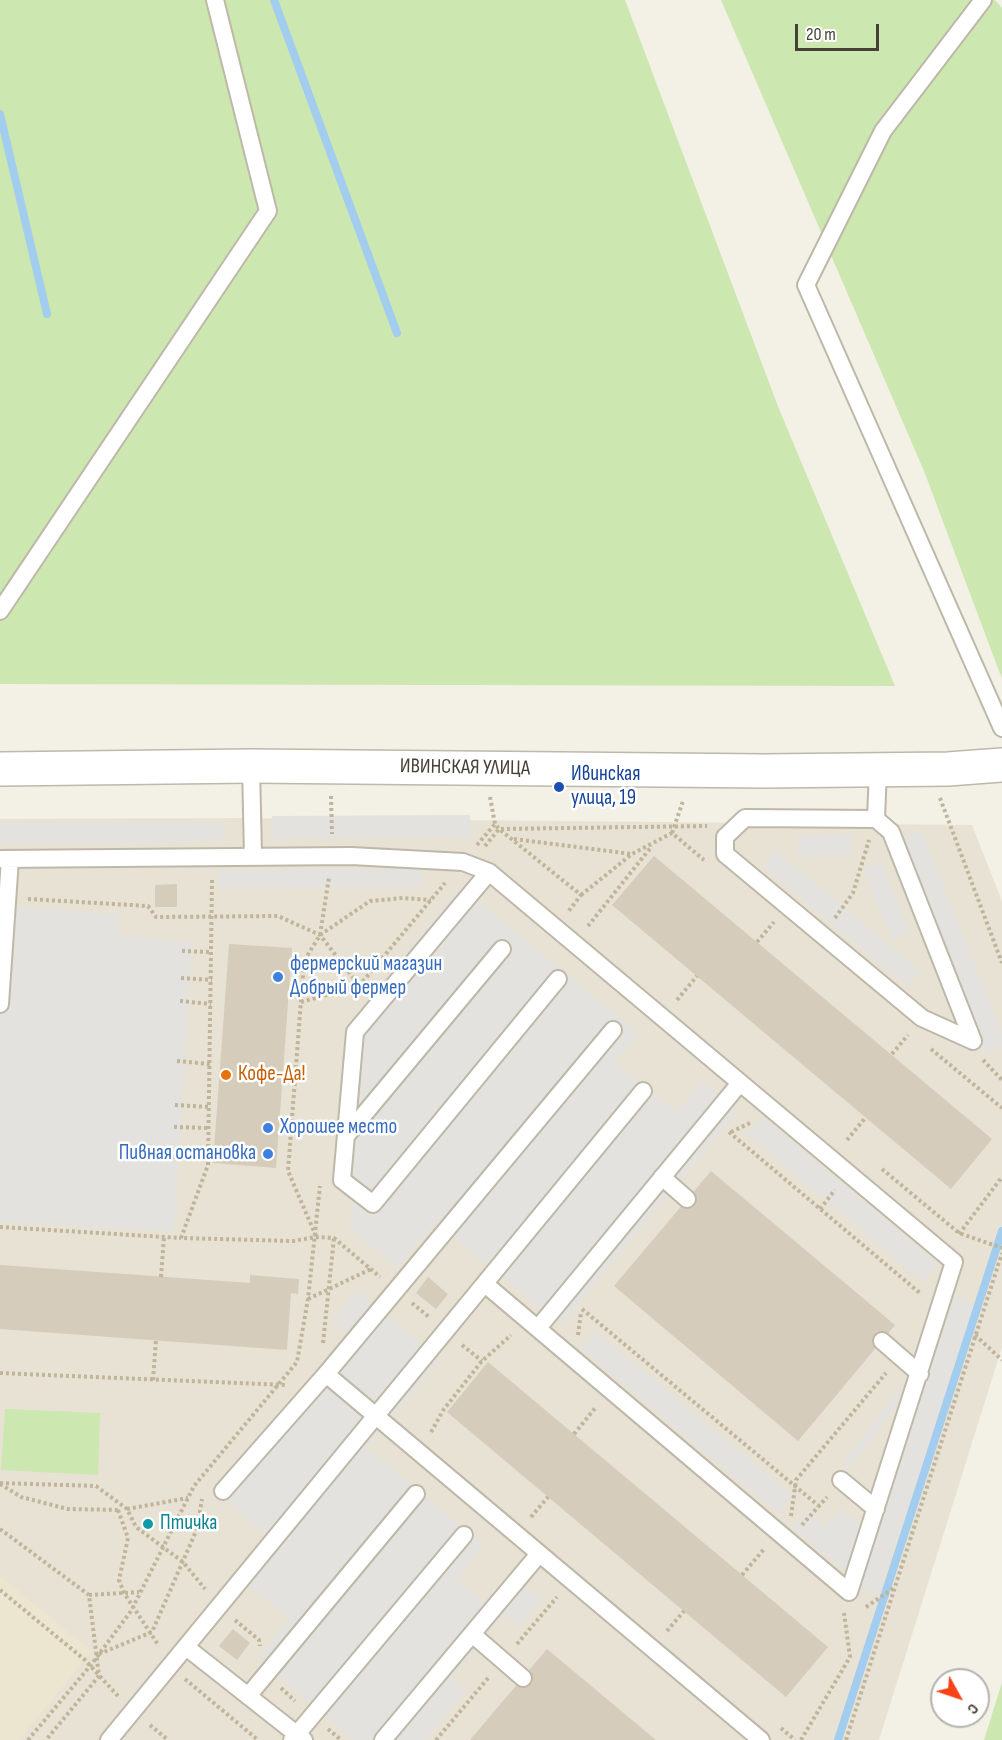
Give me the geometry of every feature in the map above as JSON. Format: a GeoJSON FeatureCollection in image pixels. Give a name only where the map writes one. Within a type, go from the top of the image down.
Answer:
{"type":"FeatureCollection","features":[{"type":"Feature","properties":{"kind":"street","name":"ИВИНСКАЯ УЛИЦА"},"geometry":{"type":"LineString","coordinates":[[0,769],[251,766],[764,771],[948,769],[1002,765]]}},
{"type":"Feature","properties":{"kind":"lane"},"geometry":{"type":"LineString","coordinates":[[0,611],[267,211],[215,0]]}},
{"type":"Feature","properties":{"kind":"lane"},"geometry":{"type":"LineString","coordinates":[[983,0],[883,131],[806,285],[1002,728]]}},
{"type":"Feature","properties":{"kind":"lane"},"geometry":{"type":"LineString","coordinates":[[251,766],[253,856]]}},
{"type":"Feature","properties":{"kind":"lane"},"geometry":{"type":"LineString","coordinates":[[876,819],[878,769]]}},
{"type":"Feature","properties":{"kind":"lane"},"geometry":{"type":"LineString","coordinates":[[745,818],[876,819],[891,832],[973,1041],[922,1018],[725,854],[725,837],[734,826],[745,818]]}},
{"type":"Feature","properties":{"kind":"lane"},"geometry":{"type":"LineString","coordinates":[[0,1004],[8,898],[5,859],[351,856],[463,862],[489,872],[949,1257],[940,1310],[849,1592],[485,1284]]}},
{"type":"Feature","properties":{"kind":"lane"},"geometry":{"type":"LineString","coordinates":[[489,872],[355,1032],[342,1180],[373,1204],[558,979]]}},
{"type":"Feature","properties":{"kind":"lane"},"geometry":{"type":"LineString","coordinates":[[346,1136],[502,949]]}},
{"type":"Feature","properties":{"kind":"lane"},"geometry":{"type":"LineString","coordinates":[[224,1491],[326,1374],[613,1030]]}},
{"type":"Feature","properties":{"kind":"lane"},"geometry":{"type":"LineString","coordinates":[[532,1323],[662,1177],[740,1083]]}},
{"type":"Feature","properties":{"kind":"lane"},"geometry":{"type":"LineString","coordinates":[[109,1740],[643,1091]]}},
{"type":"Feature","properties":{"kind":"lane"},"geometry":{"type":"LineString","coordinates":[[662,1177],[687,1199]]}},
{"type":"Feature","properties":{"kind":"lane"},"geometry":{"type":"LineString","coordinates":[[882,1341],[920,1374]]}},
{"type":"Feature","properties":{"kind":"lane"},"geometry":{"type":"LineString","coordinates":[[326,1374],[761,1740]]}},
{"type":"Feature","properties":{"kind":"lane"},"geometry":{"type":"LineString","coordinates":[[841,1480],[876,1509]]}},
{"type":"Feature","properties":{"kind":"lane"},"geometry":{"type":"LineString","coordinates":[[248,1696],[416,1494]]}},
{"type":"Feature","properties":{"kind":"lane"},"geometry":{"type":"LineString","coordinates":[[186,1647],[298,1738],[464,1535]]}},
{"type":"Feature","properties":{"kind":"lane"},"geometry":{"type":"LineString","coordinates":[[382,1740],[538,1554]]}},
{"type":"Feature","properties":{"kind":"lane"},"geometry":{"type":"LineString","coordinates":[[472,1634],[523,1678]]}},
{"type":"Feature","properties":{"kind":"path"},"geometry":{"type":"LineString","coordinates":[[488,788],[495,824],[499,830],[514,839],[581,895]]}},
{"type":"Feature","properties":{"kind":"path"},"geometry":{"type":"LineString","coordinates":[[938,795],[1002,963]]}},
{"type":"Feature","properties":{"kind":"path"},"geometry":{"type":"LineString","coordinates":[[574,918],[567,912],[581,895],[632,854],[672,833],[685,796]]}},
{"type":"Feature","properties":{"kind":"path"},"geometry":{"type":"LineString","coordinates":[[823,936],[853,893],[876,819]]}},
{"type":"Feature","properties":{"kind":"path"},"geometry":{"type":"LineString","coordinates":[[301,1002],[359,986],[495,824]]}},
{"type":"Feature","properties":{"kind":"path"},"geometry":{"type":"LineString","coordinates":[[499,830],[675,825],[734,826]]}},
{"type":"Feature","properties":{"kind":"path"},"geometry":{"type":"LineString","coordinates":[[672,833],[708,863]]}},
{"type":"Feature","properties":{"kind":"path"},"geometry":{"type":"LineString","coordinates":[[514,839],[632,854]]}},
{"type":"Feature","properties":{"kind":"path"},"geometry":{"type":"LineString","coordinates":[[586,928],[655,843]]}},
{"type":"Feature","properties":{"kind":"path"},"geometry":{"type":"LineString","coordinates":[[181,1238],[208,1160],[213,918],[211,858]]}},
{"type":"Feature","properties":{"kind":"path"},"geometry":{"type":"LineString","coordinates":[[8,898],[148,906],[156,917],[278,916],[320,935],[364,992]]}},
{"type":"Feature","properties":{"kind":"path"},"geometry":{"type":"LineString","coordinates":[[28,1740],[131,1611],[194,1486],[297,1362],[316,1237],[288,1171],[304,961],[320,935],[370,901],[403,898],[438,902]]}},
{"type":"Feature","properties":{"kind":"path"},"geometry":{"type":"LineString","coordinates":[[757,942],[777,919],[770,913]]}},
{"type":"Feature","properties":{"kind":"path"},"geometry":{"type":"LineString","coordinates":[[580,923],[595,935]]}},
{"type":"Feature","properties":{"kind":"path"},"geometry":{"type":"LineString","coordinates":[[182,951],[212,952]]}},
{"type":"Feature","properties":{"kind":"path"},"geometry":{"type":"LineString","coordinates":[[677,1000],[697,976]]}},
{"type":"Feature","properties":{"kind":"path"},"geometry":{"type":"LineString","coordinates":[[181,978],[212,980]]}},
{"type":"Feature","properties":{"kind":"path"},"geometry":{"type":"LineString","coordinates":[[668,993],[685,1008]]}},
{"type":"Feature","properties":{"kind":"path"},"geometry":{"type":"LineString","coordinates":[[180,1002],[211,1004]]}},
{"type":"Feature","properties":{"kind":"path"},"geometry":{"type":"LineString","coordinates":[[891,1054],[911,1032]]}},
{"type":"Feature","properties":{"kind":"path"},"geometry":{"type":"LineString","coordinates":[[929,1047],[1002,1108]]}},
{"type":"Feature","properties":{"kind":"path"},"geometry":{"type":"LineString","coordinates":[[177,1061],[210,1064]]}},
{"type":"Feature","properties":{"kind":"path"},"geometry":{"type":"LineString","coordinates":[[175,1105],[209,1107]]}},
{"type":"Feature","properties":{"kind":"path"},"geometry":{"type":"LineString","coordinates":[[722,1141],[729,1133],[774,1112]]}},
{"type":"Feature","properties":{"kind":"path"},"geometry":{"type":"LineString","coordinates":[[712,1117],[940,1310]]}},
{"type":"Feature","properties":{"kind":"path"},"geometry":{"type":"LineString","coordinates":[[847,1140],[866,1117]]}},
{"type":"Feature","properties":{"kind":"path"},"geometry":{"type":"LineString","coordinates":[[174,1127],[209,1128]]}},
{"type":"Feature","properties":{"kind":"path"},"geometry":{"type":"LineString","coordinates":[[839,1134],[855,1147]]}},
{"type":"Feature","properties":{"kind":"path"},"geometry":{"type":"LineString","coordinates":[[172,1157],[208,1160]]}},
{"type":"Feature","properties":{"kind":"path"},"geometry":{"type":"LineString","coordinates":[[846,1740],[1002,1250],[959,1233],[880,1167]]}},
{"type":"Feature","properties":{"kind":"path"},"geometry":{"type":"LineString","coordinates":[[918,1304],[921,1294],[949,1257],[959,1233],[1002,1177]]}},
{"type":"Feature","properties":{"kind":"path"},"geometry":{"type":"LineString","coordinates":[[0,1227],[181,1238],[293,1241],[316,1237]]}},
{"type":"Feature","properties":{"kind":"path"},"geometry":{"type":"LineString","coordinates":[[949,1257],[959,1233]]}},
{"type":"Feature","properties":{"kind":"path"},"geometry":{"type":"LineString","coordinates":[[161,1277],[164,1237]]}},
{"type":"Feature","properties":{"kind":"path"},"geometry":{"type":"LineString","coordinates":[[308,1299],[371,1269]]}},
{"type":"Feature","properties":{"kind":"path"},"geometry":{"type":"LineString","coordinates":[[571,1356],[576,1350],[582,1308],[589,1300]]}},
{"type":"Feature","properties":{"kind":"path"},"geometry":{"type":"LineString","coordinates":[[582,1308],[819,1506]]}},
{"type":"Feature","properties":{"kind":"path"},"geometry":{"type":"LineString","coordinates":[[416,1451],[482,1361],[513,1333],[532,1323]]}},
{"type":"Feature","properties":{"kind":"path"},"geometry":{"type":"LineString","coordinates":[[975,1335],[1002,1360]]}},
{"type":"Feature","properties":{"kind":"path"},"geometry":{"type":"LineString","coordinates":[[153,1380],[156,1340]]}},
{"type":"Feature","properties":{"kind":"path"},"geometry":{"type":"LineString","coordinates":[[841,1480],[801,1525],[790,1520],[796,1480],[900,1356]]}},
{"type":"Feature","properties":{"kind":"path"},"geometry":{"type":"LineString","coordinates":[[0,1373],[295,1385]]}},
{"type":"Feature","properties":{"kind":"path"},"geometry":{"type":"LineString","coordinates":[[574,1434],[599,1404]]}},
{"type":"Feature","properties":{"kind":"path"},"geometry":{"type":"LineString","coordinates":[[0,1484],[21,1497],[68,1509],[127,1509],[188,1498]]}},
{"type":"Feature","properties":{"kind":"path"},"geometry":{"type":"LineString","coordinates":[[0,1484],[96,1486],[127,1509],[136,1527],[183,1562]]}},
{"type":"Feature","properties":{"kind":"path"},"geometry":{"type":"LineString","coordinates":[[530,1518],[548,1497]]}},
{"type":"Feature","properties":{"kind":"path"},"geometry":{"type":"LineString","coordinates":[[0,1529],[89,1595],[140,1592]]}},
{"type":"Feature","properties":{"kind":"path"},"geometry":{"type":"LineString","coordinates":[[742,1575],[768,1545]]}},
{"type":"Feature","properties":{"kind":"path"},"geometry":{"type":"LineString","coordinates":[[0,1590],[90,1665],[99,1676]]}},
{"type":"Feature","properties":{"kind":"path"},"geometry":{"type":"LineString","coordinates":[[46,1740],[99,1676],[89,1595]]}},
{"type":"Feature","properties":{"kind":"path"},"geometry":{"type":"LineString","coordinates":[[801,1740],[850,1657],[844,1608]]}},
{"type":"Feature","properties":{"kind":"path"},"geometry":{"type":"LineString","coordinates":[[666,1632],[684,1611]]}},
{"type":"Feature","properties":{"kind":"shaded area"},"geometry":{"type":"Polygon","coordinates":[[[470,815],[471,837],[272,839],[272,816],[470,815]]]}},
{"type":"Feature","properties":{"kind":"shaded area"},"geometry":{"type":"Polygon","coordinates":[[[244,818],[972,825],[1002,901],[1002,1347],[879,1740],[0,1740],[0,819],[244,818]]]}},
{"type":"Feature","properties":{"kind":"shaded area"},"geometry":{"type":"Polygon","coordinates":[[[0,823],[222,823],[223,841],[0,842],[0,823]]]}},
{"type":"Feature","properties":{"kind":"shaded area"},"geometry":{"type":"Polygon","coordinates":[[[921,829],[1002,1034],[1002,1046],[984,1053],[900,838],[921,829]]]}},
{"type":"Feature","properties":{"kind":"shaded area"},"geometry":{"type":"Polygon","coordinates":[[[851,834],[851,856],[799,857],[798,836],[851,834]]]}},
{"type":"Feature","properties":{"kind":"shaded area"},"geometry":{"type":"Polygon","coordinates":[[[775,850],[920,971],[907,987],[762,866],[775,850]]]}},
{"type":"Feature","properties":{"kind":"shaded area"},"geometry":{"type":"Polygon","coordinates":[[[881,862],[910,933],[892,940],[863,869],[881,862]]]}},
{"type":"Feature","properties":{"kind":"shaded area"},"geometry":{"type":"Polygon","coordinates":[[[422,869],[422,887],[220,888],[219,870],[422,869]]]}},
{"type":"Feature","properties":{"kind":"shaded area"},"geometry":{"type":"Polygon","coordinates":[[[461,886],[639,1034],[615,1062],[676,1112],[702,1081],[739,1110],[561,1325],[435,1222],[397,1268],[350,1228],[364,1003],[461,886]]]}},
{"type":"Feature","properties":{"kind":"shaded area"},"geometry":{"type":"Polygon","coordinates":[[[0,905],[119,915],[118,935],[192,943],[174,1231],[0,1222],[0,905]]]}},
{"type":"Feature","properties":{"kind":"shaded area"},"geometry":{"type":"Polygon","coordinates":[[[762,1116],[938,1264],[923,1282],[747,1134],[762,1116]]]}},
{"type":"Feature","properties":{"kind":"shaded area"},"geometry":{"type":"Polygon","coordinates":[[[357,1290],[440,1359],[367,1448],[484,1545],[456,1579],[489,1606],[513,1576],[541,1599],[519,1626],[504,1614],[451,1678],[466,1691],[425,1740],[356,1740],[257,1659],[289,1619],[234,1573],[266,1534],[216,1493],[347,1334],[332,1321],[357,1290]]]}},
{"type":"Feature","properties":{"kind":"shaded area"},"geometry":{"type":"Polygon","coordinates":[[[954,1297],[975,1304],[880,1594],[858,1588],[954,1297]]]}},
{"type":"Feature","properties":{"kind":"shaded area"},"geometry":{"type":"Polygon","coordinates":[[[596,1332],[793,1496],[778,1514],[581,1349],[596,1332]]]}},
{"type":"Feature","properties":{"kind":"shaded area"},"geometry":{"type":"Polygon","coordinates":[[[900,1388],[906,1394],[849,1468],[843,1463],[900,1388]]]}},
{"type":"Feature","properties":{"kind":"shaded area"},"geometry":{"type":"Polygon","coordinates":[[[841,1509],[864,1529],[850,1547],[857,1554],[843,1570],[793,1528],[807,1511],[826,1527],[841,1509]]]}},
{"type":"Feature","properties":{"kind":"shaded area"},"geometry":{"type":"Polygon","coordinates":[[[0,1576],[92,1651],[19,1740],[0,1740],[0,1576]]]}},
{"type":"Feature","properties":{"kind":"green space"},"geometry":{"type":"Polygon","coordinates":[[[0,0],[625,0],[779,409],[895,686],[0,684],[0,0]]]}},
{"type":"Feature","properties":{"kind":"green space"},"geometry":{"type":"Polygon","coordinates":[[[721,0],[995,0],[1002,8],[1002,679],[924,471],[721,0]]]}},
{"type":"Feature","properties":{"kind":"green space"},"geometry":{"type":"Polygon","coordinates":[[[5,1409],[100,1413],[98,1475],[1,1470],[5,1409]]]}},
{"type":"Feature","properties":{"kind":"green space"},"geometry":{"type":"Polygon","coordinates":[[[1002,1682],[1002,1740],[984,1740],[988,1728],[990,1728],[990,1721],[1002,1682]]]}},
{"type":"Feature","properties":{"kind":"building"},"geometry":{"type":"Polygon","coordinates":[[[654,856],[992,1139],[951,1189],[612,905],[654,856]]]}},
{"type":"Feature","properties":{"kind":"building"},"geometry":{"type":"Polygon","coordinates":[[[177,884],[177,907],[155,907],[155,885],[177,884]]]}},
{"type":"Feature","properties":{"kind":"building"},"geometry":{"type":"Polygon","coordinates":[[[229,944],[292,948],[276,1168],[213,1163],[229,944]]]}},
{"type":"Feature","properties":{"kind":"building"},"geometry":{"type":"Polygon","coordinates":[[[711,1171],[895,1325],[798,1441],[614,1286],[711,1171]]]}},
{"type":"Feature","properties":{"kind":"building"},"geometry":{"type":"Polygon","coordinates":[[[0,1265],[250,1283],[250,1275],[299,1279],[298,1294],[291,1293],[287,1350],[0,1329],[0,1265]]]}},
{"type":"Feature","properties":{"kind":"building"},"geometry":{"type":"Polygon","coordinates":[[[428,1277],[448,1294],[436,1309],[416,1293],[428,1277]]]}},
{"type":"Feature","properties":{"kind":"building"},"geometry":{"type":"Polygon","coordinates":[[[488,1362],[828,1647],[786,1697],[447,1412],[488,1362]]]}},
{"type":"Feature","properties":{"kind":"building"},"geometry":{"type":"Polygon","coordinates":[[[233,1629],[250,1643],[237,1660],[219,1646],[233,1629]]]}},
{"type":"Feature","properties":{"kind":"building"},"geometry":{"type":"Polygon","coordinates":[[[547,1649],[656,1740],[470,1740],[547,1649]]]}},
{"type":"Feature","properties":{"kind":"waterway"},"geometry":{"type":"LineString","coordinates":[[274,0],[397,333]]}},
{"type":"Feature","properties":{"kind":"waterway"},"geometry":{"type":"LineString","coordinates":[[0,114],[47,314]]}},
{"type":"Feature","properties":{"kind":"waterway"},"geometry":{"type":"LineString","coordinates":[[838,1740],[1002,1231]]}},
{"type":"Feature","properties":{"kind":"place","name":"Ивинская улица, 19"},"geometry":{"type":"Point","coordinates":[559,787]}},
{"type":"Feature","properties":{"kind":"place","name":"фермерский магазин Добрый фермер"},"geometry":{"type":"Point","coordinates":[278,977]}},
{"type":"Feature","properties":{"kind":"place","name":"Кофе-Да!"},"geometry":{"type":"Point","coordinates":[226,1075]}},
{"type":"Feature","properties":{"kind":"place","name":"Хорошее место"},"geometry":{"type":"Point","coordinates":[268,1128]}},
{"type":"Feature","properties":{"kind":"place","name":"Пивная остановка"},"geometry":{"type":"Point","coordinates":[268,1154]}},
{"type":"Feature","properties":{"kind":"place","name":"Птичка"},"geometry":{"type":"Point","coordinates":[148,1524]}}]}
